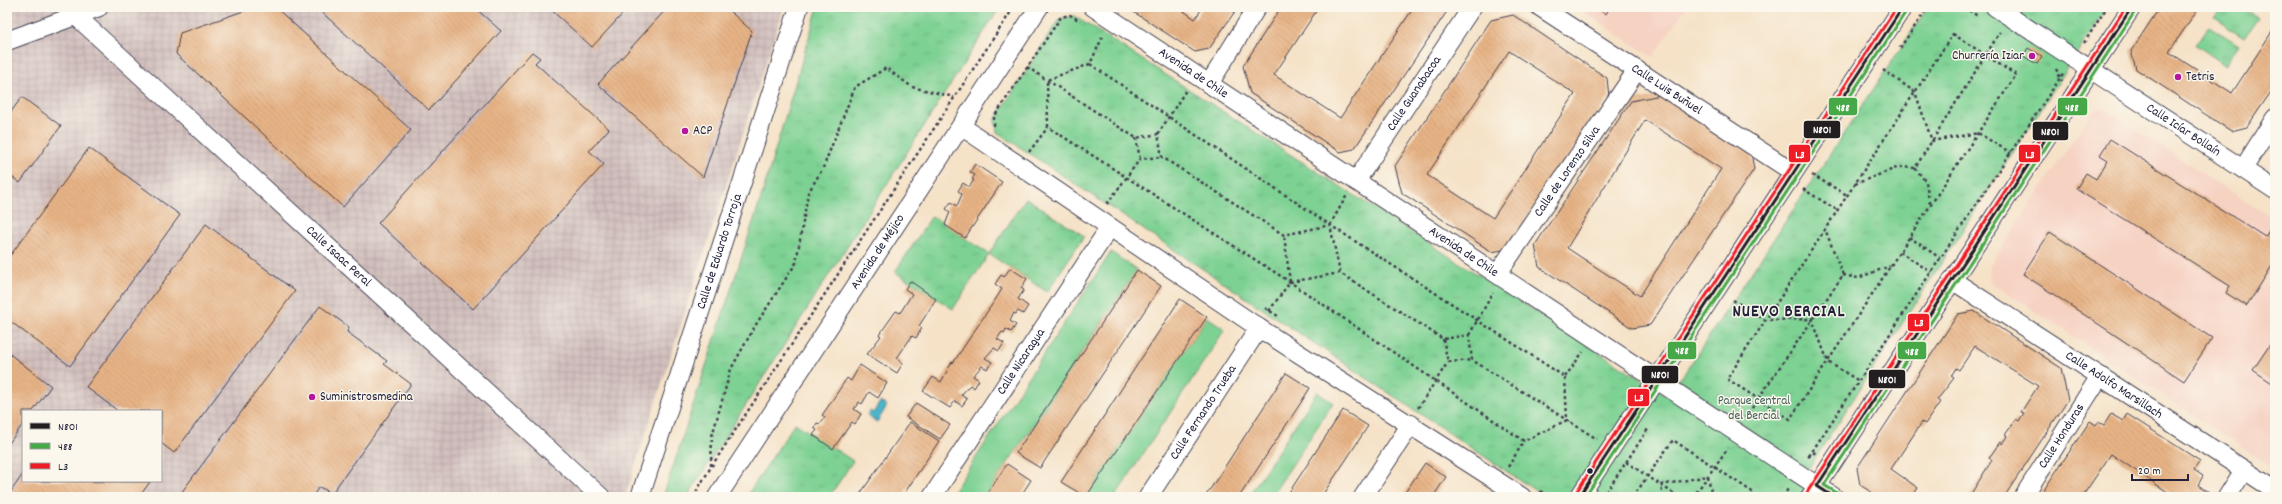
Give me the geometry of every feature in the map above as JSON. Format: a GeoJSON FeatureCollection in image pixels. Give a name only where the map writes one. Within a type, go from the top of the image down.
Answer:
{"type":"FeatureCollection","features":[{"type":"Feature","properties":{"kind":"street"},"geometry":{"type":"LineString","coordinates":[[7,41],[99,7]]}},
{"type":"Feature","properties":{"kind":"street","name":"Calle de Eduardo Torroja"},"geometry":{"type":"LineString","coordinates":[[640,497],[799,7]]}},
{"type":"Feature","properties":{"kind":"street","name":"Avenida de Méjico"},"geometry":{"type":"LineString","coordinates":[[717,497],[1039,7]]}},
{"type":"Feature","properties":{"kind":"street","name":"Avenida de Chile"},"geometry":{"type":"LineString","coordinates":[[1093,7],[1209,84],[1351,188],[1493,280],[1657,378],[1799,482],[1834,497]]}},
{"type":"Feature","properties":{"kind":"street"},"geometry":{"type":"LineString","coordinates":[[1209,84],[1257,7]]}},
{"type":"Feature","properties":{"kind":"street","name":"Calle Guanabacoa"},"geometry":{"type":"LineString","coordinates":[[1351,188],[1472,7]]}},
{"type":"Feature","properties":{"kind":"street","name":"Calle Luis Buñuel"},"geometry":{"type":"LineString","coordinates":[[1540,7],[1804,177]]}},
{"type":"Feature","properties":{"kind":"street"},"geometry":{"type":"LineString","coordinates":[[1579,497],[1657,378],[1804,177],[1903,7]]}},
{"type":"Feature","properties":{"kind":"street"},"geometry":{"type":"LineString","coordinates":[[1799,482],[1952,280],[2132,7]]}},
{"type":"Feature","properties":{"kind":"street","name":"Calle Icíar Bollaín"},"geometry":{"type":"LineString","coordinates":[[1988,13],[2092,69],[2275,190]]}},
{"type":"Feature","properties":{"kind":"street","name":"Calle Isaac Peral"},"geometry":{"type":"LineString","coordinates":[[76,16],[601,497]]}},
{"type":"Feature","properties":{"kind":"street","name":"Calle de Lorenzo Silva"},"geometry":{"type":"LineString","coordinates":[[1493,280],[1637,70]]}},
{"type":"Feature","properties":{"kind":"street"},"geometry":{"type":"LineString","coordinates":[[2243,169],[2275,118]]}},
{"type":"Feature","properties":{"kind":"street"},"geometry":{"type":"LineString","coordinates":[[961,126],[1259,328],[1417,416],[1530,493]]}},
{"type":"Feature","properties":{"kind":"street","name":"Calle Nicaragua"},"geometry":{"type":"LineString","coordinates":[[932,497],[1110,227]]}},
{"type":"Feature","properties":{"kind":"street","name":"Calle Adolfo Marsillach"},"geometry":{"type":"LineString","coordinates":[[1952,280],[2275,490]]}},
{"type":"Feature","properties":{"kind":"street","name":"Calle Fernando Trueba"},"geometry":{"type":"LineString","coordinates":[[1148,497],[1259,328]]}},
{"type":"Feature","properties":{"kind":"street","name":"Calle Honduras"},"geometry":{"type":"LineString","coordinates":[[2023,497],[2100,376]]}},
{"type":"Feature","properties":{"kind":"street"},"geometry":{"type":"LineString","coordinates":[[1363,497],[1417,416]]}},
{"type":"Feature","properties":{"kind":"street"},"geometry":{"type":"LineString","coordinates":[[2227,497],[2244,470]]}},
{"type":"Feature","properties":{"kind":"path"},"geometry":{"type":"LineString","coordinates":[[693,497],[710,467],[1014,7]]}},
{"type":"Feature","properties":{"kind":"path"},"geometry":{"type":"LineString","coordinates":[[1964,7],[1988,13]]}},
{"type":"Feature","properties":{"kind":"path"},"geometry":{"type":"LineString","coordinates":[[1783,497],[1799,482],[1809,457],[2107,7]]}},
{"type":"Feature","properties":{"kind":"path"},"geometry":{"type":"LineString","coordinates":[[995,129],[994,117],[1061,17],[1070,15],[1083,24]]}},
{"type":"Feature","properties":{"kind":"path"},"geometry":{"type":"LineString","coordinates":[[1994,27],[2007,35]]}},
{"type":"Feature","properties":{"kind":"path"},"geometry":{"type":"LineString","coordinates":[[1915,168],[2000,31]]}},
{"type":"Feature","properties":{"kind":"path"},"geometry":{"type":"LineString","coordinates":[[1096,32],[1109,40]]}},
{"type":"Feature","properties":{"kind":"path"},"geometry":{"type":"LineString","coordinates":[[1953,34],[2016,75],[1790,420],[1727,378],[1915,92],[1953,34]]}},
{"type":"Feature","properties":{"kind":"path"},"geometry":{"type":"LineString","coordinates":[[1047,80],[1090,64],[1103,36]]}},
{"type":"Feature","properties":{"kind":"path"},"geometry":{"type":"LineString","coordinates":[[1090,64],[1330,225],[1565,377]]}},
{"type":"Feature","properties":{"kind":"path"},"geometry":{"type":"LineString","coordinates":[[2052,66],[2061,77],[2060,87]]}},
{"type":"Feature","properties":{"kind":"path"},"geometry":{"type":"LineString","coordinates":[[1027,67],[1136,138],[1158,134]]}},
{"type":"Feature","properties":{"kind":"path"},"geometry":{"type":"LineString","coordinates":[[710,467],[712,436],[731,369],[755,326],[796,263],[808,193],[823,168],[855,87],[886,68],[912,87],[954,97]]}},
{"type":"Feature","properties":{"kind":"path"},"geometry":{"type":"LineString","coordinates":[[1881,68],[1915,92],[1932,141]]}},
{"type":"Feature","properties":{"kind":"path"},"geometry":{"type":"LineString","coordinates":[[1028,153],[1048,127],[1047,80]]}},
{"type":"Feature","properties":{"kind":"path"},"geometry":{"type":"LineString","coordinates":[[1179,86],[1192,94]]}},
{"type":"Feature","properties":{"kind":"path"},"geometry":{"type":"LineString","coordinates":[[1162,157],[1158,134],[1186,90]]}},
{"type":"Feature","properties":{"kind":"path"},"geometry":{"type":"LineString","coordinates":[[1048,127],[1290,282],[1524,441]]}},
{"type":"Feature","properties":{"kind":"path"},"geometry":{"type":"LineString","coordinates":[[1932,141],[1978,133],[2015,155]]}},
{"type":"Feature","properties":{"kind":"path"},"geometry":{"type":"LineString","coordinates":[[1136,138],[1140,159]]}},
{"type":"Feature","properties":{"kind":"path"},"geometry":{"type":"LineString","coordinates":[[1022,149],[1034,157]]}},
{"type":"Feature","properties":{"kind":"path"},"geometry":{"type":"LineString","coordinates":[[1107,205],[1140,159],[1162,157],[1284,235],[1330,225]]}},
{"type":"Feature","properties":{"kind":"path"},"geometry":{"type":"LineString","coordinates":[[1815,167],[1804,177],[1801,188],[1837,210]]}},
{"type":"Feature","properties":{"kind":"path"},"geometry":{"type":"LineString","coordinates":[[1854,184],[1900,167],[1915,168],[1926,182],[1930,206]]}},
{"type":"Feature","properties":{"kind":"path"},"geometry":{"type":"LineString","coordinates":[[1804,177],[1847,195]]}},
{"type":"Feature","properties":{"kind":"path"},"geometry":{"type":"LineString","coordinates":[[1340,191],[1351,188]]}},
{"type":"Feature","properties":{"kind":"path"},"geometry":{"type":"LineString","coordinates":[[1351,188],[1353,199]]}},
{"type":"Feature","properties":{"kind":"path"},"geometry":{"type":"LineString","coordinates":[[1340,273],[1330,225],[1351,188]]}},
{"type":"Feature","properties":{"kind":"path"},"geometry":{"type":"LineString","coordinates":[[1100,200],[1113,209]]}},
{"type":"Feature","properties":{"kind":"path"},"geometry":{"type":"LineString","coordinates":[[1825,229],[1843,275]]}},
{"type":"Feature","properties":{"kind":"path"},"geometry":{"type":"LineString","coordinates":[[1269,311],[1290,282],[1284,235]]}},
{"type":"Feature","properties":{"kind":"path"},"geometry":{"type":"LineString","coordinates":[[1909,237],[1944,261]]}},
{"type":"Feature","properties":{"kind":"path"},"geometry":{"type":"LineString","coordinates":[[1900,252],[1935,275]]}},
{"type":"Feature","properties":{"kind":"path"},"geometry":{"type":"LineString","coordinates":[[1843,275],[1858,278],[1890,266]]}},
{"type":"Feature","properties":{"kind":"path"},"geometry":{"type":"LineString","coordinates":[[1290,282],[1340,273],[1443,339],[1468,335]]}},
{"type":"Feature","properties":{"kind":"path"},"geometry":{"type":"LineString","coordinates":[[1742,421],[1843,275]]}},
{"type":"Feature","properties":{"kind":"path"},"geometry":{"type":"LineString","coordinates":[[1472,360],[1468,335],[1495,291],[1493,280]]}},
{"type":"Feature","properties":{"kind":"path"},"geometry":{"type":"LineString","coordinates":[[1733,300],[1765,320],[1812,319]]}},
{"type":"Feature","properties":{"kind":"path"},"geometry":{"type":"LineString","coordinates":[[1799,482],[1809,457],[1816,453],[1918,300]]}},
{"type":"Feature","properties":{"kind":"path"},"geometry":{"type":"LineString","coordinates":[[1263,306],[1281,319]]}},
{"type":"Feature","properties":{"kind":"path"},"geometry":{"type":"LineString","coordinates":[[1812,319],[1828,362],[1862,383]]}},
{"type":"Feature","properties":{"kind":"path"},"geometry":{"type":"LineString","coordinates":[[1417,416],[1448,362],[1443,339]]}},
{"type":"Feature","properties":{"kind":"path"},"geometry":{"type":"LineString","coordinates":[[1567,420],[1565,377],[1585,350]]}},
{"type":"Feature","properties":{"kind":"path"},"geometry":{"type":"LineString","coordinates":[[1448,362],[1472,360],[1610,448]]}},
{"type":"Feature","properties":{"kind":"path"},"geometry":{"type":"LineString","coordinates":[[1412,406],[1417,416]]}},
{"type":"Feature","properties":{"kind":"path"},"geometry":{"type":"LineString","coordinates":[[1507,469],[1524,441],[1567,420]]}},
{"type":"Feature","properties":{"kind":"path"},"geometry":{"type":"LineString","coordinates":[[1633,497],[1673,440],[1754,492],[1751,497]]}},
{"type":"Feature","properties":{"kind":"path"},"geometry":{"type":"LineString","coordinates":[[1723,442],[1735,450]]}},
{"type":"Feature","properties":{"kind":"path"},"geometry":{"type":"LineString","coordinates":[[1693,497],[1729,446]]}},
{"type":"Feature","properties":{"kind":"path"},"geometry":{"type":"LineString","coordinates":[[1626,462],[1679,497]]}},
{"type":"Feature","properties":{"kind":"path"},"geometry":{"type":"LineString","coordinates":[[1500,465],[1513,473]]}},
{"type":"Feature","properties":{"kind":"path"},"geometry":{"type":"LineString","coordinates":[[1660,484],[1708,476]]}},
{"type":"Feature","properties":{"kind":"path"},"geometry":{"type":"LineString","coordinates":[[1708,476],[1712,497]]}},
{"type":"Feature","properties":{"kind":"path"},"geometry":{"type":"LineString","coordinates":[[1660,484],[1663,497]]}},
{"type":"Feature","properties":{"kind":"path"},"geometry":{"type":"LineString","coordinates":[[1530,493],[1549,497]]}},
{"type":"Feature","properties":{"kind":"shaded area"},"geometry":{"type":"Polygon","coordinates":[[[7,7],[784,7],[625,497],[7,497],[7,7]]]}},
{"type":"Feature","properties":{"kind":"shaded area"},"geometry":{"type":"Polygon","coordinates":[[[1576,7],[1686,7],[1653,57],[1576,7]]]}},
{"type":"Feature","properties":{"kind":"shaded area"},"geometry":{"type":"Polygon","coordinates":[[[2102,108],[2275,220],[2275,469],[1991,282],[1989,277],[1989,267],[2091,113],[2096,109],[2102,108]]]}},
{"type":"Feature","properties":{"kind":"green space"},"geometry":{"type":"Polygon","coordinates":[[[818,7],[1000,7],[687,497],[663,497],[761,198],[818,7]]]}},
{"type":"Feature","properties":{"kind":"green space","name":"Parque central del Bercial"},"geometry":{"type":"Polygon","coordinates":[[[1928,7],[2107,7],[1799,483],[1821,497],[1545,497],[997,132],[995,120],[1059,19],[1074,16],[1666,395],[1684,374],[1928,7]]]}},
{"type":"Feature","properties":{"kind":"green space"},"geometry":{"type":"Polygon","coordinates":[[[2222,7],[2241,7],[2258,18],[2244,38],[2214,18],[2222,7]]]}},
{"type":"Feature","properties":{"kind":"green space"},"geometry":{"type":"Polygon","coordinates":[[[2209,26],[2239,45],[2225,65],[2196,45],[2209,26]]]}},
{"type":"Feature","properties":{"kind":"green space"},"geometry":{"type":"Polygon","coordinates":[[[1026,198],[1084,236],[1047,292],[989,254],[1026,198]]]}},
{"type":"Feature","properties":{"kind":"green space"},"geometry":{"type":"Polygon","coordinates":[[[932,216],[989,254],[953,309],[895,272],[932,216]]]}},
{"type":"Feature","properties":{"kind":"green space"},"geometry":{"type":"Polygon","coordinates":[[[1111,252],[1137,270],[985,497],[950,497],[1111,252]]]}},
{"type":"Feature","properties":{"kind":"green space"},"geometry":{"type":"Polygon","coordinates":[[[1207,317],[1225,329],[1115,497],[1086,497],[1207,317]]]}},
{"type":"Feature","properties":{"kind":"green space"},"geometry":{"type":"Polygon","coordinates":[[[1317,392],[1333,403],[1271,497],[1248,497],[1317,392]]]}},
{"type":"Feature","properties":{"kind":"green space"},"geometry":{"type":"Polygon","coordinates":[[[795,423],[853,461],[829,497],[746,497],[795,423]]]}},
{"type":"Feature","properties":{"kind":"water"},"geometry":{"type":"Polygon","coordinates":[[[880,402],[887,406],[877,422],[867,416],[870,411],[873,413],[880,402]]]}},
{"type":"Feature","properties":{"kind":"building"},"geometry":{"type":"Polygon","coordinates":[[[255,7],[275,7],[411,130],[343,207],[176,54],[180,33],[255,7]]]}},
{"type":"Feature","properties":{"kind":"building"},"geometry":{"type":"Polygon","coordinates":[[[316,7],[474,7],[501,31],[429,110],[316,7]]]}},
{"type":"Feature","properties":{"kind":"building"},"geometry":{"type":"Polygon","coordinates":[[[548,7],[629,7],[592,47],[548,7]]]}},
{"type":"Feature","properties":{"kind":"building","name":"ACP"},"geometry":{"type":"Polygon","coordinates":[[[668,7],[725,7],[752,31],[703,177],[598,84],[668,7]]]}},
{"type":"Feature","properties":{"kind":"building"},"geometry":{"type":"Polygon","coordinates":[[[1126,7],[1178,7],[1195,19],[1203,7],[1238,7],[1209,49],[1195,52],[1126,7]]]}},
{"type":"Feature","properties":{"kind":"building"},"geometry":{"type":"Polygon","coordinates":[[[1281,7],[1319,7],[1274,75],[1340,118],[1414,7],[1450,7],[1354,149],[1340,152],[1250,93],[1243,66],[1281,7]]]}},
{"type":"Feature","properties":{"kind":"building"},"geometry":{"type":"Polygon","coordinates":[[[1595,7],[1610,7],[1606,14],[1595,7]]]}},
{"type":"Feature","properties":{"kind":"building","name":"Tetris"},"geometry":{"type":"Polygon","coordinates":[[[2160,7],[2199,7],[2169,52],[2232,93],[2275,27],[2275,86],[2247,127],[2231,131],[2136,69],[2131,51],[2160,7]]]}},
{"type":"Feature","properties":{"kind":"building"},"geometry":{"type":"Polygon","coordinates":[[[1513,15],[1607,78],[1609,97],[1507,249],[1492,252],[1402,193],[1395,166],[1491,20],[1513,15]],[[1509,51],[1427,175],[1493,218],[1575,94],[1509,51]]]}},
{"type":"Feature","properties":{"kind":"building","name":"Churrería Iziar"},"geometry":{"type":"Polygon","coordinates":[[[2028,48],[2042,56],[2037,64],[2023,56],[2028,48]]]}},
{"type":"Feature","properties":{"kind":"building"},"geometry":{"type":"Polygon","coordinates":[[[532,52],[540,58],[535,63],[609,129],[589,151],[604,164],[473,309],[378,223],[532,52]]]}},
{"type":"Feature","properties":{"kind":"building"},"geometry":{"type":"Polygon","coordinates":[[[1661,95],[1751,153],[1754,169],[1650,325],[1632,328],[1539,267],[1535,245],[1631,101],[1661,95]],[[1645,120],[1567,248],[1640,296],[1721,169],[1645,120]]]}},
{"type":"Feature","properties":{"kind":"building"},"geometry":{"type":"Polygon","coordinates":[[[22,97],[61,126],[20,183],[7,173],[7,117],[22,97]]]}},
{"type":"Feature","properties":{"kind":"building"},"geometry":{"type":"Polygon","coordinates":[[[2110,139],[2265,237],[2270,229],[2275,232],[2275,261],[2247,306],[2226,293],[2230,286],[2076,189],[2086,173],[2096,179],[2108,160],[2100,155],[2110,139]]]}},
{"type":"Feature","properties":{"kind":"building"},"geometry":{"type":"Polygon","coordinates":[[[89,148],[180,215],[70,366],[7,319],[7,260],[89,148]]]}},
{"type":"Feature","properties":{"kind":"building"},"geometry":{"type":"Polygon","coordinates":[[[975,164],[1002,182],[965,238],[945,225],[950,212],[946,209],[951,202],[957,206],[962,194],[958,191],[963,183],[969,187],[974,180],[972,179],[975,175],[970,172],[975,164]]]}},
{"type":"Feature","properties":{"kind":"building"},"geometry":{"type":"Polygon","coordinates":[[[206,224],[295,291],[174,453],[162,444],[162,410],[117,410],[86,387],[206,224]]]}},
{"type":"Feature","properties":{"kind":"building"},"geometry":{"type":"Polygon","coordinates":[[[2050,232],[2212,338],[2184,381],[2023,274],[2050,232]]]}},
{"type":"Feature","properties":{"kind":"building"},"geometry":{"type":"Polygon","coordinates":[[[1010,268],[1027,279],[1021,288],[1024,290],[1018,299],[1028,306],[1023,314],[1018,311],[1016,314],[1014,313],[1010,321],[1016,325],[1011,332],[1006,329],[997,339],[1004,343],[999,351],[994,348],[985,358],[992,362],[987,369],[982,366],[973,376],[979,380],[974,388],[970,385],[961,395],[967,399],[962,406],[955,401],[950,408],[923,391],[933,377],[941,382],[952,362],[953,363],[1002,289],[995,284],[1001,275],[1004,277],[1010,268]]]}},
{"type":"Feature","properties":{"kind":"building"},"geometry":{"type":"Polygon","coordinates":[[[1137,270],[1161,286],[1040,468],[1016,453],[1137,270]]]}},
{"type":"Feature","properties":{"kind":"building"},"geometry":{"type":"Polygon","coordinates":[[[910,281],[936,299],[919,326],[922,328],[916,338],[912,336],[897,358],[903,363],[897,373],[867,354],[881,336],[879,335],[896,311],[900,313],[912,294],[905,289],[910,281]]]}},
{"type":"Feature","properties":{"kind":"building"},"geometry":{"type":"Polygon","coordinates":[[[1180,299],[1207,317],[1086,497],[1061,482],[1180,299]]]}},
{"type":"Feature","properties":{"kind":"building"},"geometry":{"type":"Polygon","coordinates":[[[320,306],[349,327],[347,332],[387,361],[384,364],[411,384],[332,493],[319,487],[312,497],[178,497],[320,306]]]}},
{"type":"Feature","properties":{"kind":"building"},"geometry":{"type":"Polygon","coordinates":[[[1974,311],[2061,368],[2068,400],[2004,497],[1969,497],[1992,460],[1989,458],[2000,442],[2002,444],[2007,436],[2005,435],[2016,419],[2019,421],[2024,413],[2021,412],[2038,386],[1975,346],[1959,370],[1956,368],[1951,376],[1954,378],[1937,400],[1940,402],[1925,424],[1922,422],[1891,469],[1918,488],[1912,497],[1879,497],[1860,485],[1857,468],[1958,314],[1974,311]]]}},
{"type":"Feature","properties":{"kind":"building"},"geometry":{"type":"Polygon","coordinates":[[[2275,337],[2275,385],[2253,370],[2275,337]]]}},
{"type":"Feature","properties":{"kind":"building"},"geometry":{"type":"Polygon","coordinates":[[[7,352],[51,386],[34,410],[22,410],[22,425],[7,446],[7,352]]]}},
{"type":"Feature","properties":{"kind":"building"},"geometry":{"type":"Polygon","coordinates":[[[860,365],[887,383],[878,398],[869,392],[862,404],[859,402],[854,409],[861,414],[855,424],[852,422],[833,449],[813,435],[817,430],[814,428],[817,423],[820,424],[825,417],[822,415],[847,378],[851,381],[860,365]]]}},
{"type":"Feature","properties":{"kind":"building"},"geometry":{"type":"Polygon","coordinates":[[[1286,373],[1310,388],[1300,404],[1239,497],[1205,497],[1286,373]]]}},
{"type":"Feature","properties":{"kind":"building"},"geometry":{"type":"Polygon","coordinates":[[[916,403],[950,425],[940,439],[906,417],[916,403]]]}},
{"type":"Feature","properties":{"kind":"building"},"geometry":{"type":"Polygon","coordinates":[[[1343,410],[1368,426],[1346,460],[1321,497],[1286,497],[1343,410]]]}},
{"type":"Feature","properties":{"kind":"building"},"geometry":{"type":"Polygon","coordinates":[[[2111,414],[2123,421],[2127,414],[2200,461],[2194,470],[2203,476],[2198,485],[2209,492],[2206,497],[2175,497],[2111,454],[2082,497],[2039,497],[2090,421],[2096,425],[2098,422],[2104,425],[2111,414]]]}},
{"type":"Feature","properties":{"kind":"building"},"geometry":{"type":"Polygon","coordinates":[[[910,422],[939,441],[902,497],[858,497],[910,422]]]}},
{"type":"Feature","properties":{"kind":"building"},"geometry":{"type":"Polygon","coordinates":[[[1425,463],[1446,477],[1433,497],[1402,497],[1425,463]]]}},
{"type":"Feature","properties":{"kind":"building"},"geometry":{"type":"Polygon","coordinates":[[[1007,464],[1031,480],[1020,497],[985,497],[1007,464]]]}},
{"type":"Feature","properties":{"kind":"building"},"geometry":{"type":"Polygon","coordinates":[[[22,475],[22,482],[150,482],[139,497],[7,497],[22,475]]]}},
{"type":"Feature","properties":{"kind":"transit line","name":"L3"},"geometry":{"type":"LineString","coordinates":[[1575,494],[1897,7]]}},
{"type":"Feature","properties":{"kind":"transit line","name":"N801"},"geometry":{"type":"LineString","coordinates":[[1579,497],[1903,7]]}},
{"type":"Feature","properties":{"kind":"transit line","name":"L3"},"geometry":{"type":"LineString","coordinates":[[1806,494],[2126,7]]}},
{"type":"Feature","properties":{"kind":"transit line","name":"N801"},"geometry":{"type":"LineString","coordinates":[[1834,497],[1817,486],[2132,7]]}},
{"type":"Feature","properties":{"kind":"transit line","name":"488"},"geometry":{"type":"LineString","coordinates":[[1585,497],[1907,10]]}},
{"type":"Feature","properties":{"kind":"transit line","name":"488"},"geometry":{"type":"LineString","coordinates":[[1837,493],[1824,485],[2136,10]]}},
{"type":"Feature","properties":{"kind":"place","name":"Churrería Iziar"},"geometry":{"type":"Point","coordinates":[2032,56]}},
{"type":"Feature","properties":{"kind":"place","name":"Tetris"},"geometry":{"type":"Point","coordinates":[2178,77]}},
{"type":"Feature","properties":{"kind":"place","name":"ACP"},"geometry":{"type":"Point","coordinates":[685,131]}},
{"type":"Feature","properties":{"kind":"place","name":"Suministrosmedina"},"geometry":{"type":"Point","coordinates":[312,397]}},
{"type":"Feature","properties":{"kind":"district","name":"NUEVO BERCIAL"},"geometry":{"type":"Point","coordinates":[1789,313]}}]}
